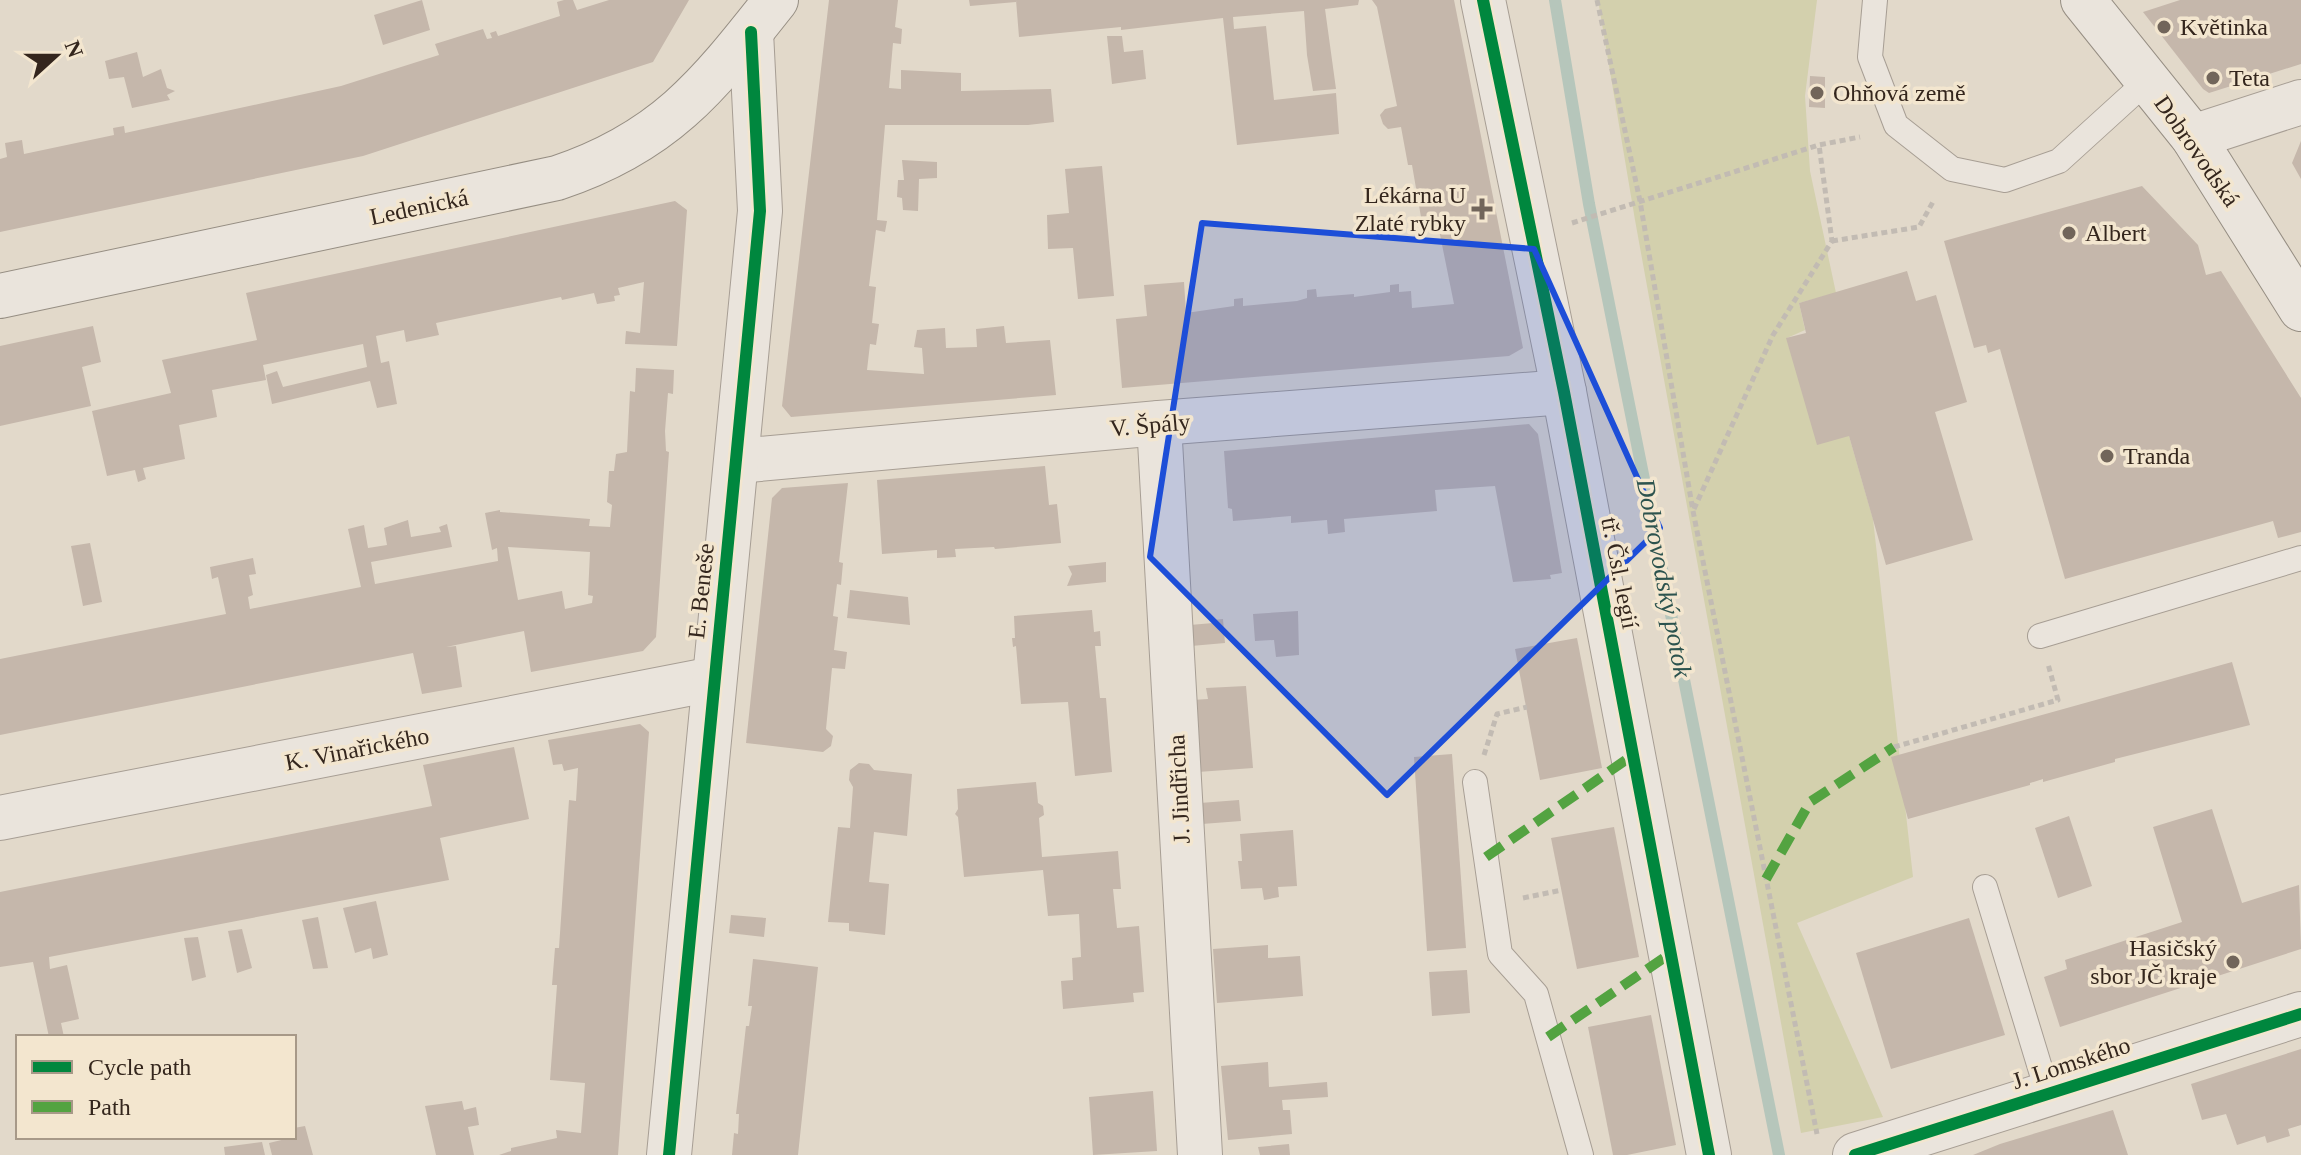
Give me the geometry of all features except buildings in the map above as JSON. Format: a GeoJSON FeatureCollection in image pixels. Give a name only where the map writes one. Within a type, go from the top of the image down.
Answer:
{"type":"FeatureCollection","features":[{"type":"Feature","properties":{"kind":"street","name":"tř. Čsl. legií"},"geometry":{"type":"LineString","coordinates":[[1483,0],[1564,392],[1709,1155]]}},
{"type":"Feature","properties":{"kind":"street","name":"Dobrovodská"},"geometry":{"type":"LineString","coordinates":[[2083,0],[2193,137],[2301,309]]}},
{"type":"Feature","properties":{"kind":"street","name":"Ledenická"},"geometry":{"type":"LineString","coordinates":[[0,296],[557,178],[585,168],[640,141],[688,104],[764,16]]}},
{"type":"Feature","properties":{"kind":"street","name":"E. Beneše"},"geometry":{"type":"LineString","coordinates":[[669,1155],[760,211],[764,16]]}},
{"type":"Feature","properties":{"kind":"street"},"geometry":{"type":"LineString","coordinates":[[2193,137],[2301,102]]}},
{"type":"Feature","properties":{"kind":"street","name":"V. Špály"},"geometry":{"type":"LineString","coordinates":[[737,461],[1159,423],[1564,392]]}},
{"type":"Feature","properties":{"kind":"street","name":"J. Jindřicha"},"geometry":{"type":"LineString","coordinates":[[1159,423],[1200,1155]]}},
{"type":"Feature","properties":{"kind":"street","name":"K. Vinařického"},"geometry":{"type":"LineString","coordinates":[[0,818],[713,679]]}},
{"type":"Feature","properties":{"kind":"street","name":"J. Lomského"},"geometry":{"type":"LineString","coordinates":[[1837,1147],[2048,1094],[2301,1014]]}},
{"type":"Feature","properties":{"kind":"lane"},"geometry":{"type":"LineString","coordinates":[[1875,0],[1870,57],[1896,125],[1952,169],[2005,180],[2059,161],[2147,81]]}},
{"type":"Feature","properties":{"kind":"lane"},"geometry":{"type":"LineString","coordinates":[[2040,636],[2301,558]]}},
{"type":"Feature","properties":{"kind":"lane"},"geometry":{"type":"LineString","coordinates":[[1475,782],[1500,954],[1536,994],[1581,1155]]}},
{"type":"Feature","properties":{"kind":"lane"},"geometry":{"type":"LineString","coordinates":[[1985,887],[2048,1094]]}},
{"type":"Feature","properties":{"kind":"path"},"geometry":{"type":"LineString","coordinates":[[1597,0],[1640,201],[1693,511],[1837,1147]]}},
{"type":"Feature","properties":{"kind":"path"},"geometry":{"type":"LineString","coordinates":[[1566,225],[1819,145],[1860,137]]}},
{"type":"Feature","properties":{"kind":"path"},"geometry":{"type":"LineString","coordinates":[[1693,511],[1773,335],[1832,241],[1819,145]]}},
{"type":"Feature","properties":{"kind":"path"},"geometry":{"type":"LineString","coordinates":[[1832,241],[1919,227],[1934,200]]}},
{"type":"Feature","properties":{"kind":"path"},"geometry":{"type":"LineString","coordinates":[[1894,747],[2058,700],[2040,636]]}},
{"type":"Feature","properties":{"kind":"path"},"geometry":{"type":"LineString","coordinates":[[1475,782],[1497,714],[1527,707]]}},
{"type":"Feature","properties":{"kind":"highlighted area"},"geometry":{"type":"Polygon","coordinates":[[[1202,223],[1534,249],[1660,528],[1387,795],[1150,557],[1202,223]]]}},
{"type":"Feature","properties":{"kind":"shaded area"},"geometry":{"type":"Polygon","coordinates":[[[1598,0],[1817,0],[1805,96],[1810,171],[1836,293],[1799,303],[1805,330],[1787,338],[1849,436],[1873,519],[1913,877],[1797,923],[1883,1117],[1801,1133],[1598,0]]]}},
{"type":"Feature","properties":{"kind":"waterway","name":"Dobrovodský potok"},"geometry":{"type":"LineString","coordinates":[[1555,0],[1589,204],[1779,1155]]}},
{"type":"Feature","properties":{"kind":"marked path"},"geometry":{"type":"LineString","coordinates":[[1766,879],[1810,802],[1894,747]]}},
{"type":"Feature","properties":{"kind":"marked path"},"geometry":{"type":"LineString","coordinates":[[1486,857],[1633,755]]}},
{"type":"Feature","properties":{"kind":"marked path"},"geometry":{"type":"LineString","coordinates":[[1548,1037],[1671,953]]}},
{"type":"Feature","properties":{"kind":"cycle path"},"geometry":{"type":"LineString","coordinates":[[1483,0],[1564,392],[1709,1155]]}},
{"type":"Feature","properties":{"kind":"cycle path"},"geometry":{"type":"LineString","coordinates":[[669,1155],[760,211],[751,32]]}},
{"type":"Feature","properties":{"kind":"cycle path"},"geometry":{"type":"LineString","coordinates":[[1855,1155],[2301,1014]]}},
{"type":"Feature","properties":{"kind":"place","name":"Květinka"},"geometry":{"type":"Point","coordinates":[2164,27]}},
{"type":"Feature","properties":{"kind":"place","name":"Teta"},"geometry":{"type":"Point","coordinates":[2213,78]}},
{"type":"Feature","properties":{"kind":"place","name":"Ohňová země"},"geometry":{"type":"Point","coordinates":[1817,93]}},
{"type":"Feature","properties":{"kind":"place","name":"Lékárna U Zlaté rybky"},"geometry":{"type":"Point","coordinates":[1482,209]}},
{"type":"Feature","properties":{"kind":"place","name":"Albert"},"geometry":{"type":"Point","coordinates":[2069,233]}},
{"type":"Feature","properties":{"kind":"place","name":"Tranda"},"geometry":{"type":"Point","coordinates":[2107,456]}},
{"type":"Feature","properties":{"kind":"place","name":"Hasičský sbor JČ kraje"},"geometry":{"type":"Point","coordinates":[2233,962]}}]}
